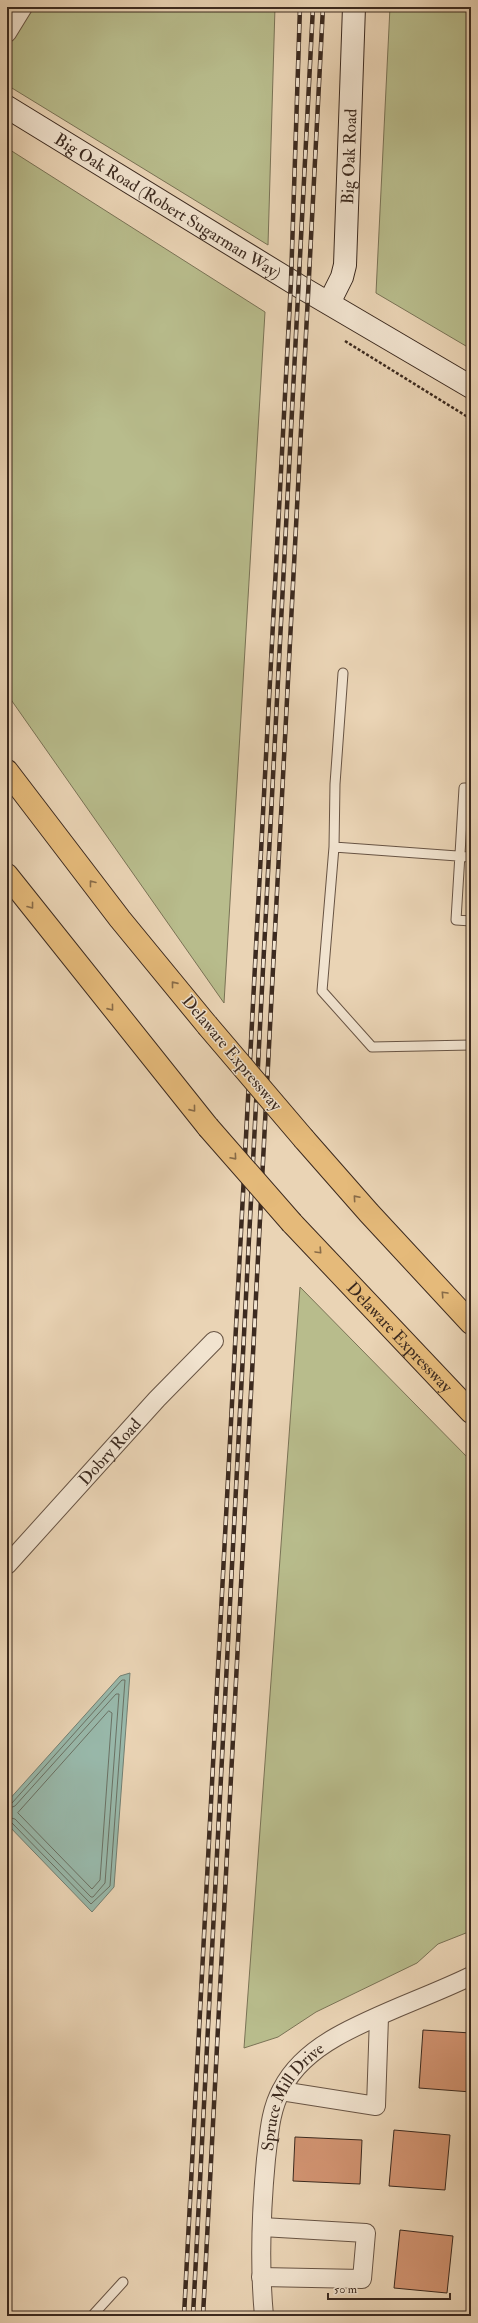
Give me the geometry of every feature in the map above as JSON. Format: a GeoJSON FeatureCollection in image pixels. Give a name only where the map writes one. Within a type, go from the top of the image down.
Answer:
{"type":"FeatureCollection","features":[{"type":"Feature","properties":{"kind":"highway","name":"Delaware Expressway"},"geometry":{"type":"LineString","coordinates":[[7,771],[120,919],[207,1025],[369,1213],[471,1322]]}},
{"type":"Feature","properties":{"kind":"highway","name":"Delaware Expressway"},"geometry":{"type":"LineString","coordinates":[[7,875],[208,1127],[292,1223],[471,1412]]}},
{"type":"Feature","properties":{"kind":"street"},"geometry":{"type":"LineString","coordinates":[[7,33],[23,7]]}},
{"type":"Feature","properties":{"kind":"street","name":"Big Oak Road"},"geometry":{"type":"LineString","coordinates":[[329,303],[342,277],[344,265],[354,7]]}},
{"type":"Feature","properties":{"kind":"street","name":"Big Oak Road (Robert Sugarman Way)"},"geometry":{"type":"LineString","coordinates":[[7,107],[329,303],[471,387]]}},
{"type":"Feature","properties":{"kind":"street","name":"Dobry Road"},"geometry":{"type":"LineString","coordinates":[[7,1564],[157,1399],[214,1342]]}},
{"type":"Feature","properties":{"kind":"street","name":"Spruce Mill Drive"},"geometry":{"type":"LineString","coordinates":[[264,2316],[260,2277],[262,2227],[270,2123],[281,2091],[296,2070],[315,2051],[336,2037],[471,1976]]}},
{"type":"Feature","properties":{"kind":"street"},"geometry":{"type":"LineString","coordinates":[[281,2091],[376,2106],[379,2017]]}},
{"type":"Feature","properties":{"kind":"street"},"geometry":{"type":"LineString","coordinates":[[260,2277],[362,2280],[366,2233],[262,2227]]}},
{"type":"Feature","properties":{"kind":"lane"},"geometry":{"type":"LineString","coordinates":[[343,673],[335,784],[334,848],[322,991],[372,1047],[471,1044]]}},
{"type":"Feature","properties":{"kind":"lane"},"geometry":{"type":"LineString","coordinates":[[471,788],[464,788],[456,920],[471,921]]}},
{"type":"Feature","properties":{"kind":"lane"},"geometry":{"type":"LineString","coordinates":[[334,848],[471,857]]}},
{"type":"Feature","properties":{"kind":"lane"},"geometry":{"type":"LineString","coordinates":[[92,2316],[123,2282]]}},
{"type":"Feature","properties":{"kind":"path"},"geometry":{"type":"LineString","coordinates":[[345,341],[471,419]]}},
{"type":"Feature","properties":{"kind":"green space"},"geometry":{"type":"Polygon","coordinates":[[[7,7],[275,7],[268,245],[7,85],[7,7]]]}},
{"type":"Feature","properties":{"kind":"green space"},"geometry":{"type":"Polygon","coordinates":[[[390,7],[471,7],[471,349],[376,293],[390,7]]]}},
{"type":"Feature","properties":{"kind":"green space"},"geometry":{"type":"Polygon","coordinates":[[[7,148],[265,312],[224,1003],[7,694],[7,148]]]}},
{"type":"Feature","properties":{"kind":"green space"},"geometry":{"type":"Polygon","coordinates":[[[300,1287],[471,1461],[471,1931],[438,1944],[417,1963],[316,2012],[278,2037],[244,2048],[300,1287]]]}},
{"type":"Feature","properties":{"kind":"water"},"geometry":{"type":"Polygon","coordinates":[[[130,1673],[114,1887],[92,1912],[7,1824],[7,1802],[120,1676],[130,1673]]]}},
{"type":"Feature","properties":{"kind":"building"},"geometry":{"type":"Polygon","coordinates":[[[423,2030],[471,2033],[471,2092],[419,2088],[423,2030]]]}},
{"type":"Feature","properties":{"kind":"building"},"geometry":{"type":"Polygon","coordinates":[[[394,2130],[450,2135],[445,2190],[389,2186],[394,2130]]]}},
{"type":"Feature","properties":{"kind":"building"},"geometry":{"type":"Polygon","coordinates":[[[295,2137],[362,2140],[360,2184],[293,2181],[295,2137]]]}},
{"type":"Feature","properties":{"kind":"building"},"geometry":{"type":"Polygon","coordinates":[[[400,2230],[453,2236],[447,2293],[394,2288],[400,2230]]]}},
{"type":"Feature","properties":{"kind":"railway"},"geometry":{"type":"LineString","coordinates":[[184,2316],[291,281],[300,7]]}},
{"type":"Feature","properties":{"kind":"railway"},"geometry":{"type":"LineString","coordinates":[[193,2316],[313,7]]}},
{"type":"Feature","properties":{"kind":"railway"},"geometry":{"type":"LineString","coordinates":[[203,2316],[323,7]]}}]}
